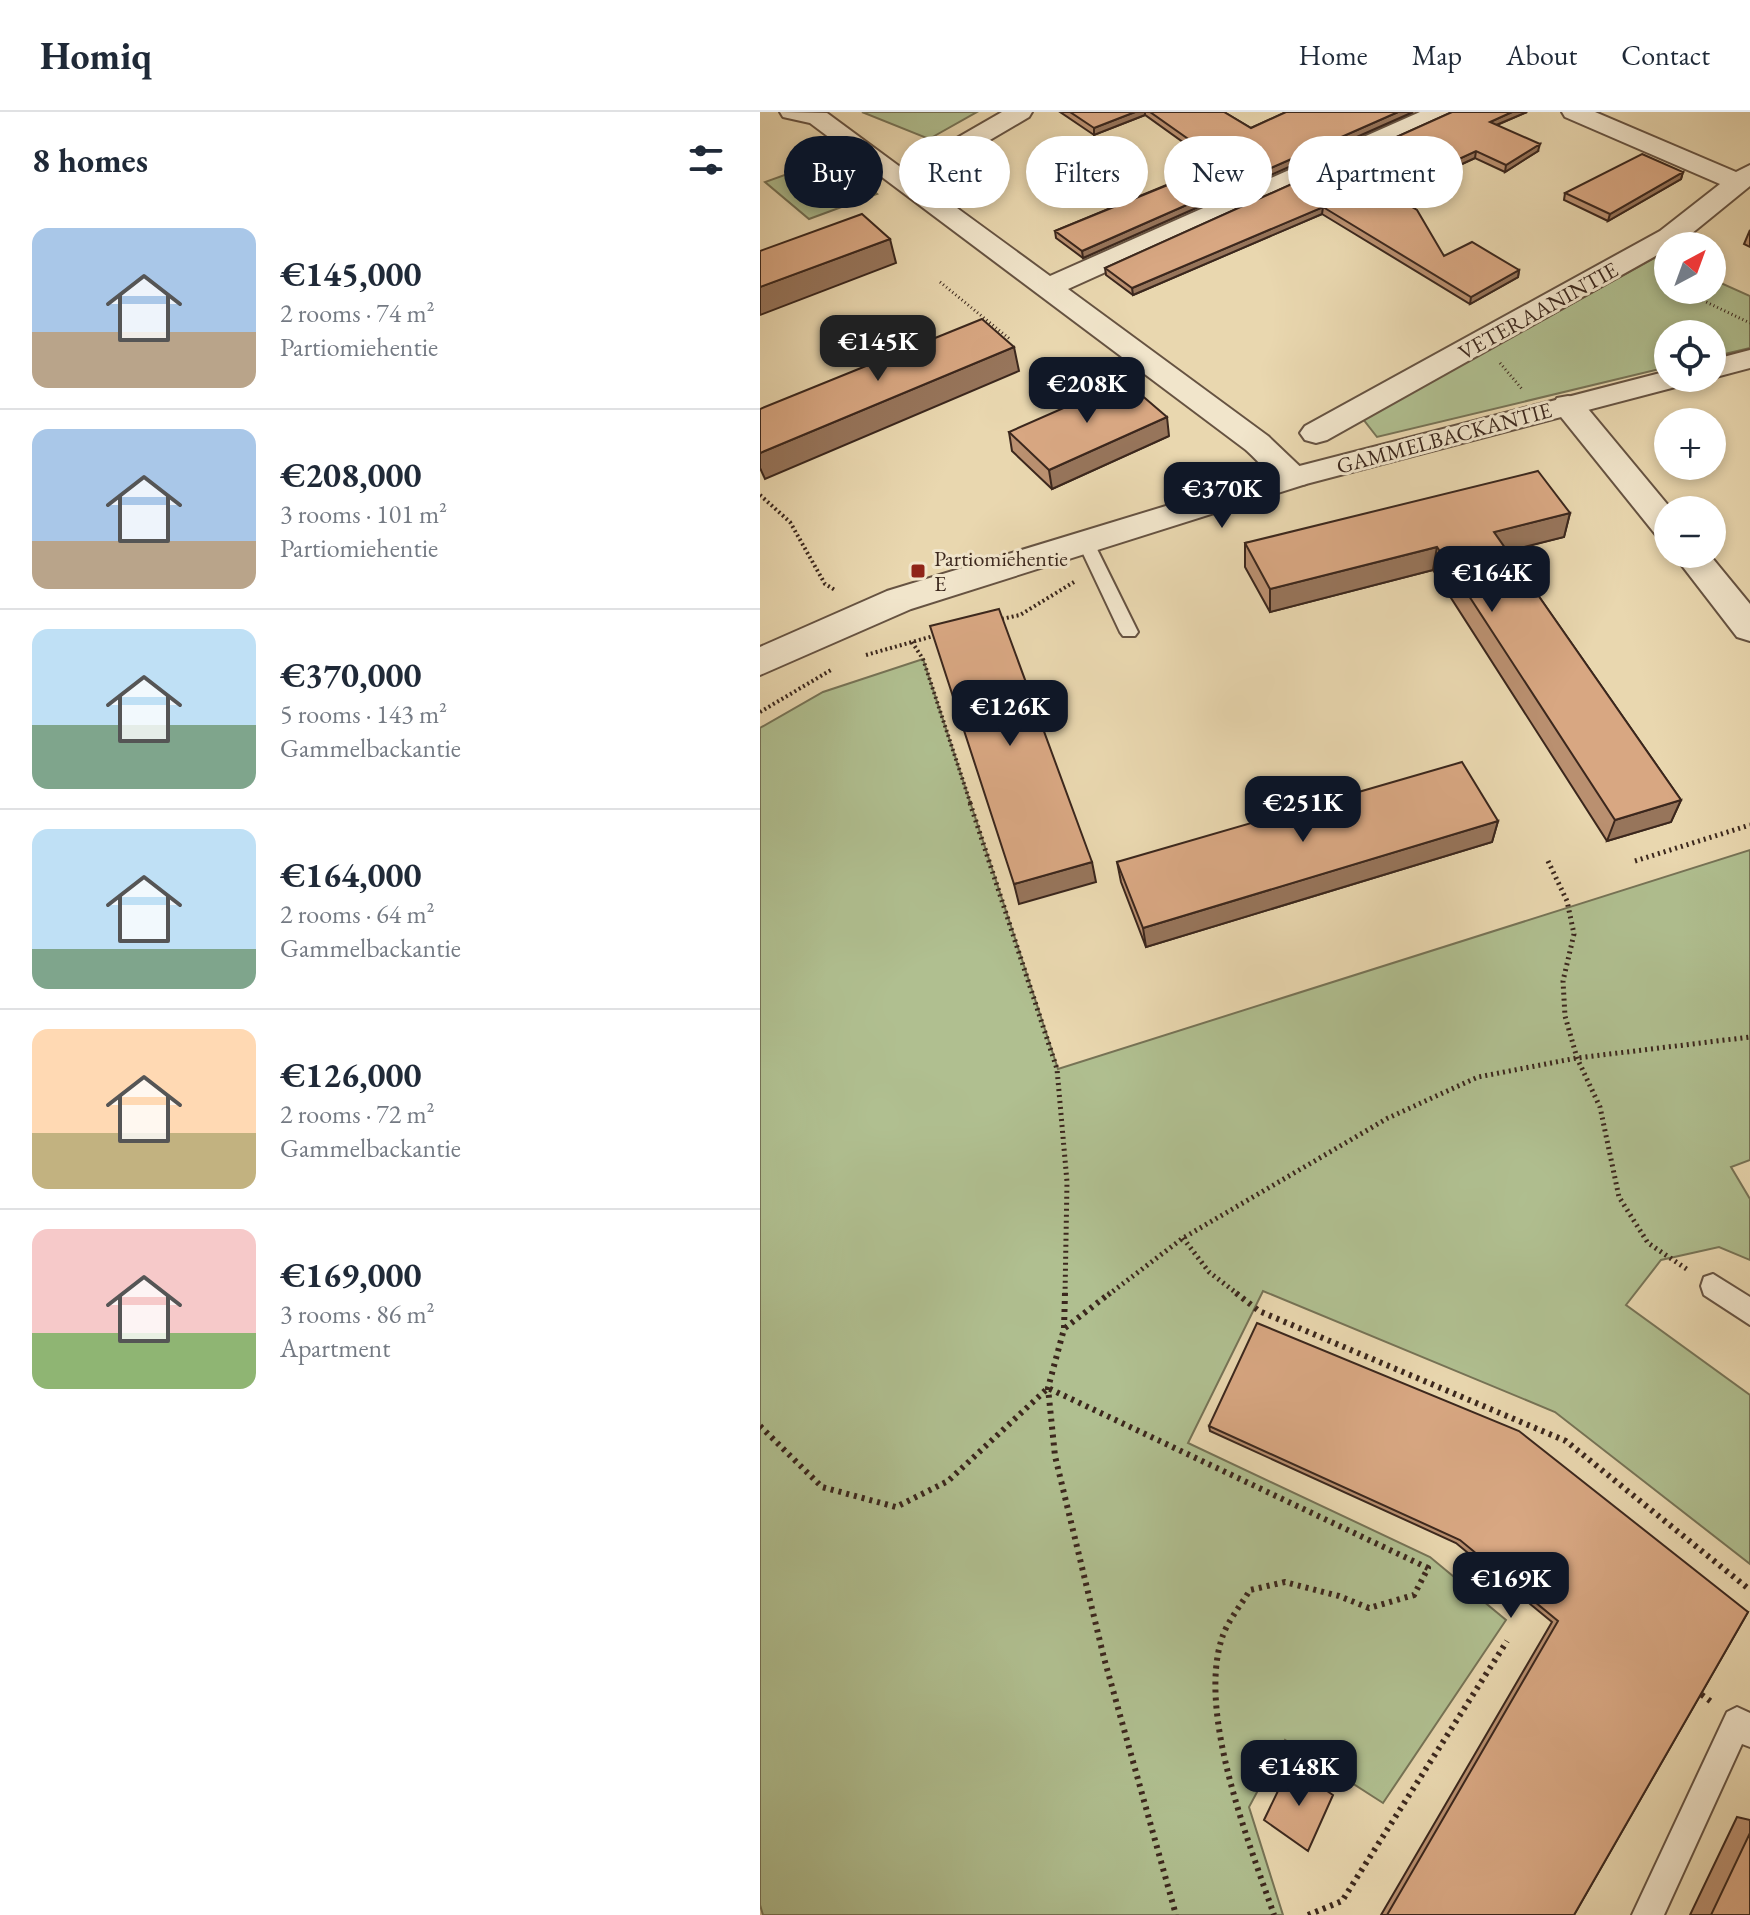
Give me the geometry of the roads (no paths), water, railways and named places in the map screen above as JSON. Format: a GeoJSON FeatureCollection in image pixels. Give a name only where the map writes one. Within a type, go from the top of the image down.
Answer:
{"type":"FeatureCollection","features":[{"type":"Feature","properties":{"kind":"street"},"geometry":{"type":"LineString","coordinates":[[792,112],[818,118],[899,178]]}},
{"type":"Feature","properties":{"kind":"street"},"geometry":{"type":"LineString","coordinates":[[978,136],[1020,112]]}},
{"type":"Feature","properties":{"kind":"street"},"geometry":{"type":"LineString","coordinates":[[1047,288],[1440,112]]}},
{"type":"Feature","properties":{"kind":"street"},"geometry":{"type":"LineString","coordinates":[[1574,112],[1744,177]]}},
{"type":"Feature","properties":{"kind":"street","name":"VETERAANINTIE"},"geometry":{"type":"LineString","coordinates":[[1316,433],[1670,237],[1744,177]]}},
{"type":"Feature","properties":{"kind":"street"},"geometry":{"type":"LineString","coordinates":[[940,208],[1257,443],[1295,477]]}},
{"type":"Feature","properties":{"kind":"street"},"geometry":{"type":"LineString","coordinates":[[1726,365],[1750,359]]}},
{"type":"Feature","properties":{"kind":"street","name":"GAMMELBACKANTIE"},"geometry":{"type":"LineString","coordinates":[[760,662],[899,600],[1092,556],[1295,477],[1654,384]]}},
{"type":"Feature","properties":{"kind":"street"},"geometry":{"type":"LineString","coordinates":[[1568,405],[1654,510]]}},
{"type":"Feature","properties":{"kind":"street"},"geometry":{"type":"LineString","coordinates":[[1701,568],[1750,628]]}},
{"type":"Feature","properties":{"kind":"lane"},"geometry":{"type":"LineString","coordinates":[[1092,556],[1129,632]]}},
{"type":"Feature","properties":{"kind":"lane"},"geometry":{"type":"LineString","coordinates":[[1713,1286],[1750,1312]]}},
{"type":"Feature","properties":{"kind":"lane"},"geometry":{"type":"LineString","coordinates":[[1648,1915],[1737,1722],[1750,1732]]}},
{"type":"Feature","properties":{"kind":"place","name":"Partiomiehentie E"},"geometry":{"type":"Point","coordinates":[918,571]}}]}
